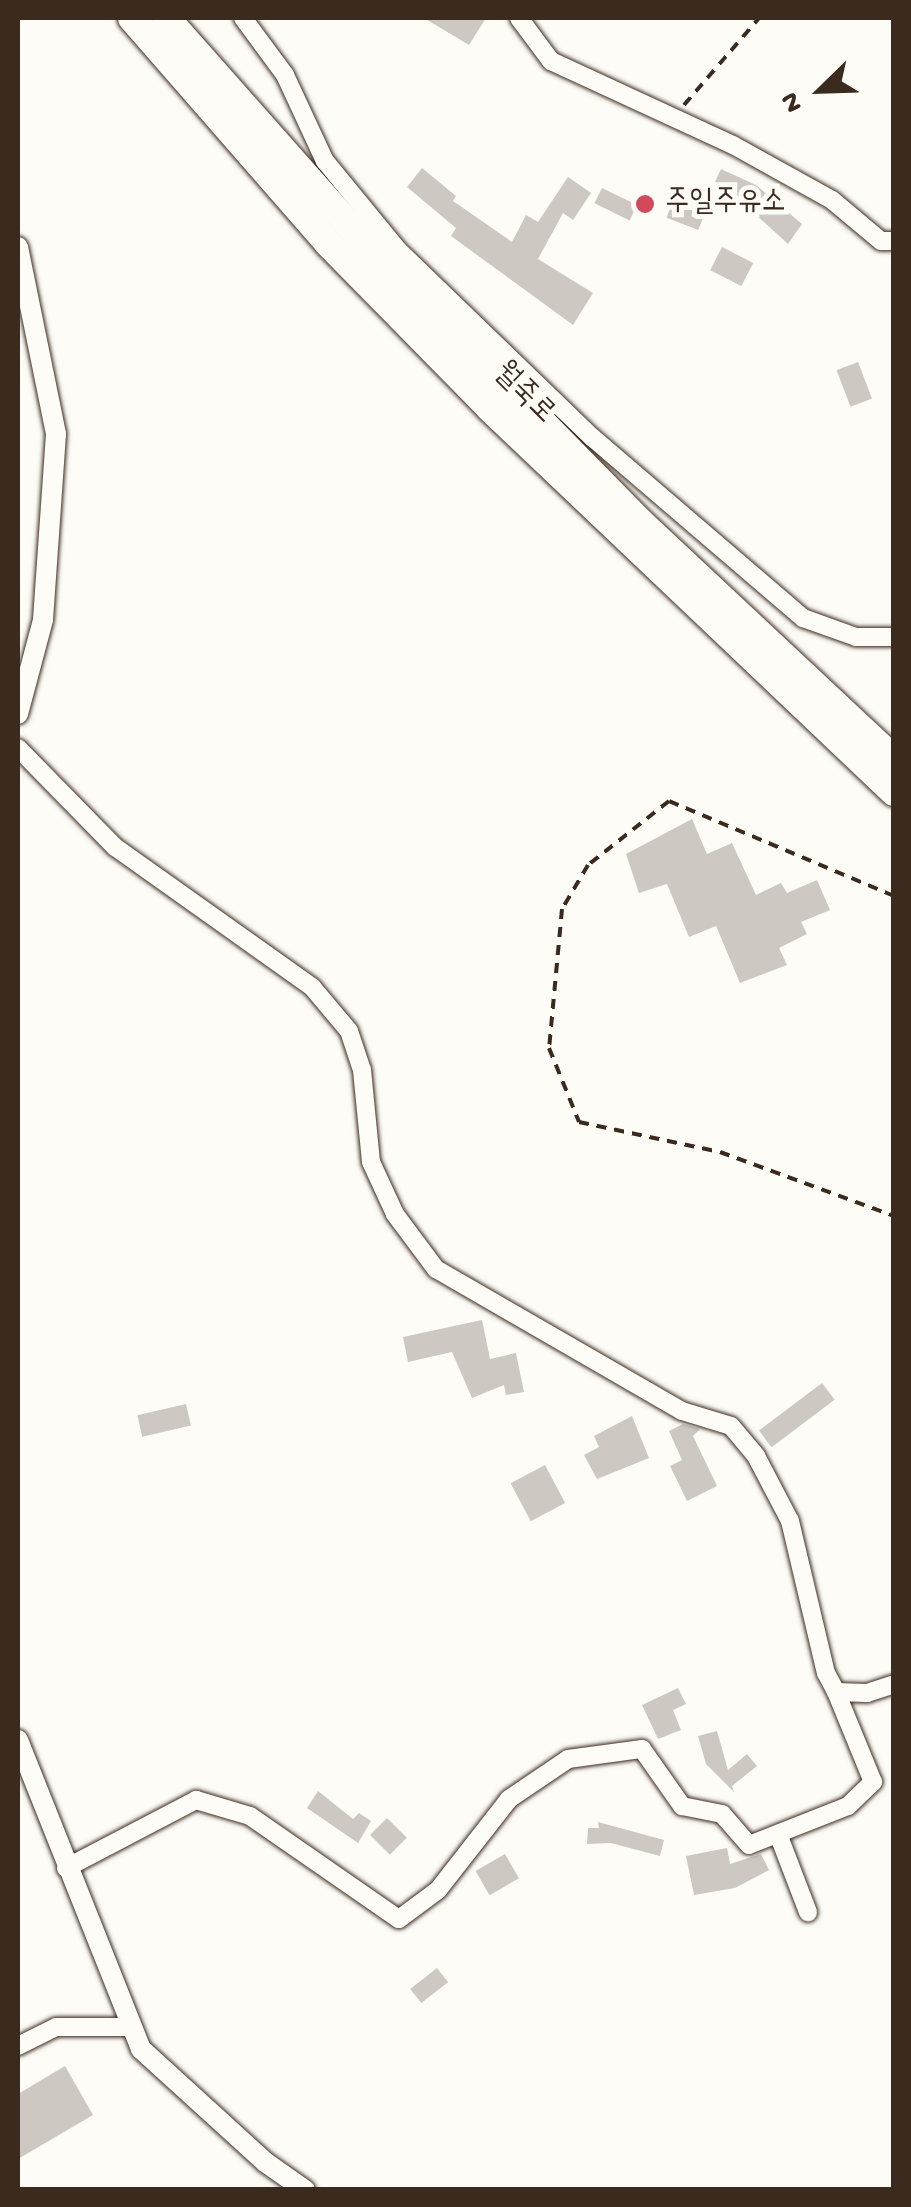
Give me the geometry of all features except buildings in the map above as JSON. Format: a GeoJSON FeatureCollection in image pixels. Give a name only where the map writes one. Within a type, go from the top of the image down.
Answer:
{"type":"FeatureCollection","features":[{"type":"Feature","properties":{"kind":"main road","name":"월죽로"},"geometry":{"type":"LineString","coordinates":[[132,18],[328,243],[489,407],[894,792]]}},
{"type":"Feature","properties":{"kind":"main road","name":"월죽로"},"geometry":{"type":"LineString","coordinates":[[166,18],[358,235],[559,440],[894,760]]}},
{"type":"Feature","properties":{"kind":"street"},"geometry":{"type":"LineString","coordinates":[[243,18],[285,75],[325,161],[398,250],[593,438],[803,618],[856,636],[894,636]]}},
{"type":"Feature","properties":{"kind":"street"},"geometry":{"type":"LineString","coordinates":[[519,18],[550,62],[733,145],[832,200],[881,241],[894,241]]}},
{"type":"Feature","properties":{"kind":"street"},"geometry":{"type":"LineString","coordinates":[[18,247],[56,434],[43,620],[18,714]]}},
{"type":"Feature","properties":{"kind":"street"},"geometry":{"type":"LineString","coordinates":[[18,748],[115,846],[312,987],[349,1031],[362,1070],[371,1162],[395,1214],[436,1269],[682,1411],[731,1426],[756,1456],[790,1521],[826,1673],[872,1782],[848,1806],[749,1846],[722,1814],[682,1806],[642,1749],[568,1759],[509,1799],[438,1890],[399,1919],[250,1816],[196,1800],[66,1868]]}},
{"type":"Feature","properties":{"kind":"street"},"geometry":{"type":"LineString","coordinates":[[836,1692],[866,1693],[894,1684]]}},
{"type":"Feature","properties":{"kind":"street"},"geometry":{"type":"LineString","coordinates":[[18,1740],[140,2049],[264,2162],[305,2190]]}},
{"type":"Feature","properties":{"kind":"street"},"geometry":{"type":"LineString","coordinates":[[778,1834],[808,1912]]}},
{"type":"Feature","properties":{"kind":"street"},"geometry":{"type":"LineString","coordinates":[[18,2046],[56,2027],[132,2027]]}},
{"type":"Feature","properties":{"kind":"path"},"geometry":{"type":"LineString","coordinates":[[671,120],[758,18]]}},
{"type":"Feature","properties":{"kind":"path"},"geometry":{"type":"LineString","coordinates":[[894,896],[669,801],[588,865],[562,909],[549,1048],[579,1122],[643,1141],[720,1152],[894,1216]]}},
{"type":"Feature","properties":{"kind":"place","name":"주일주유소"},"geometry":{"type":"Point","coordinates":[645,204]}}]}
